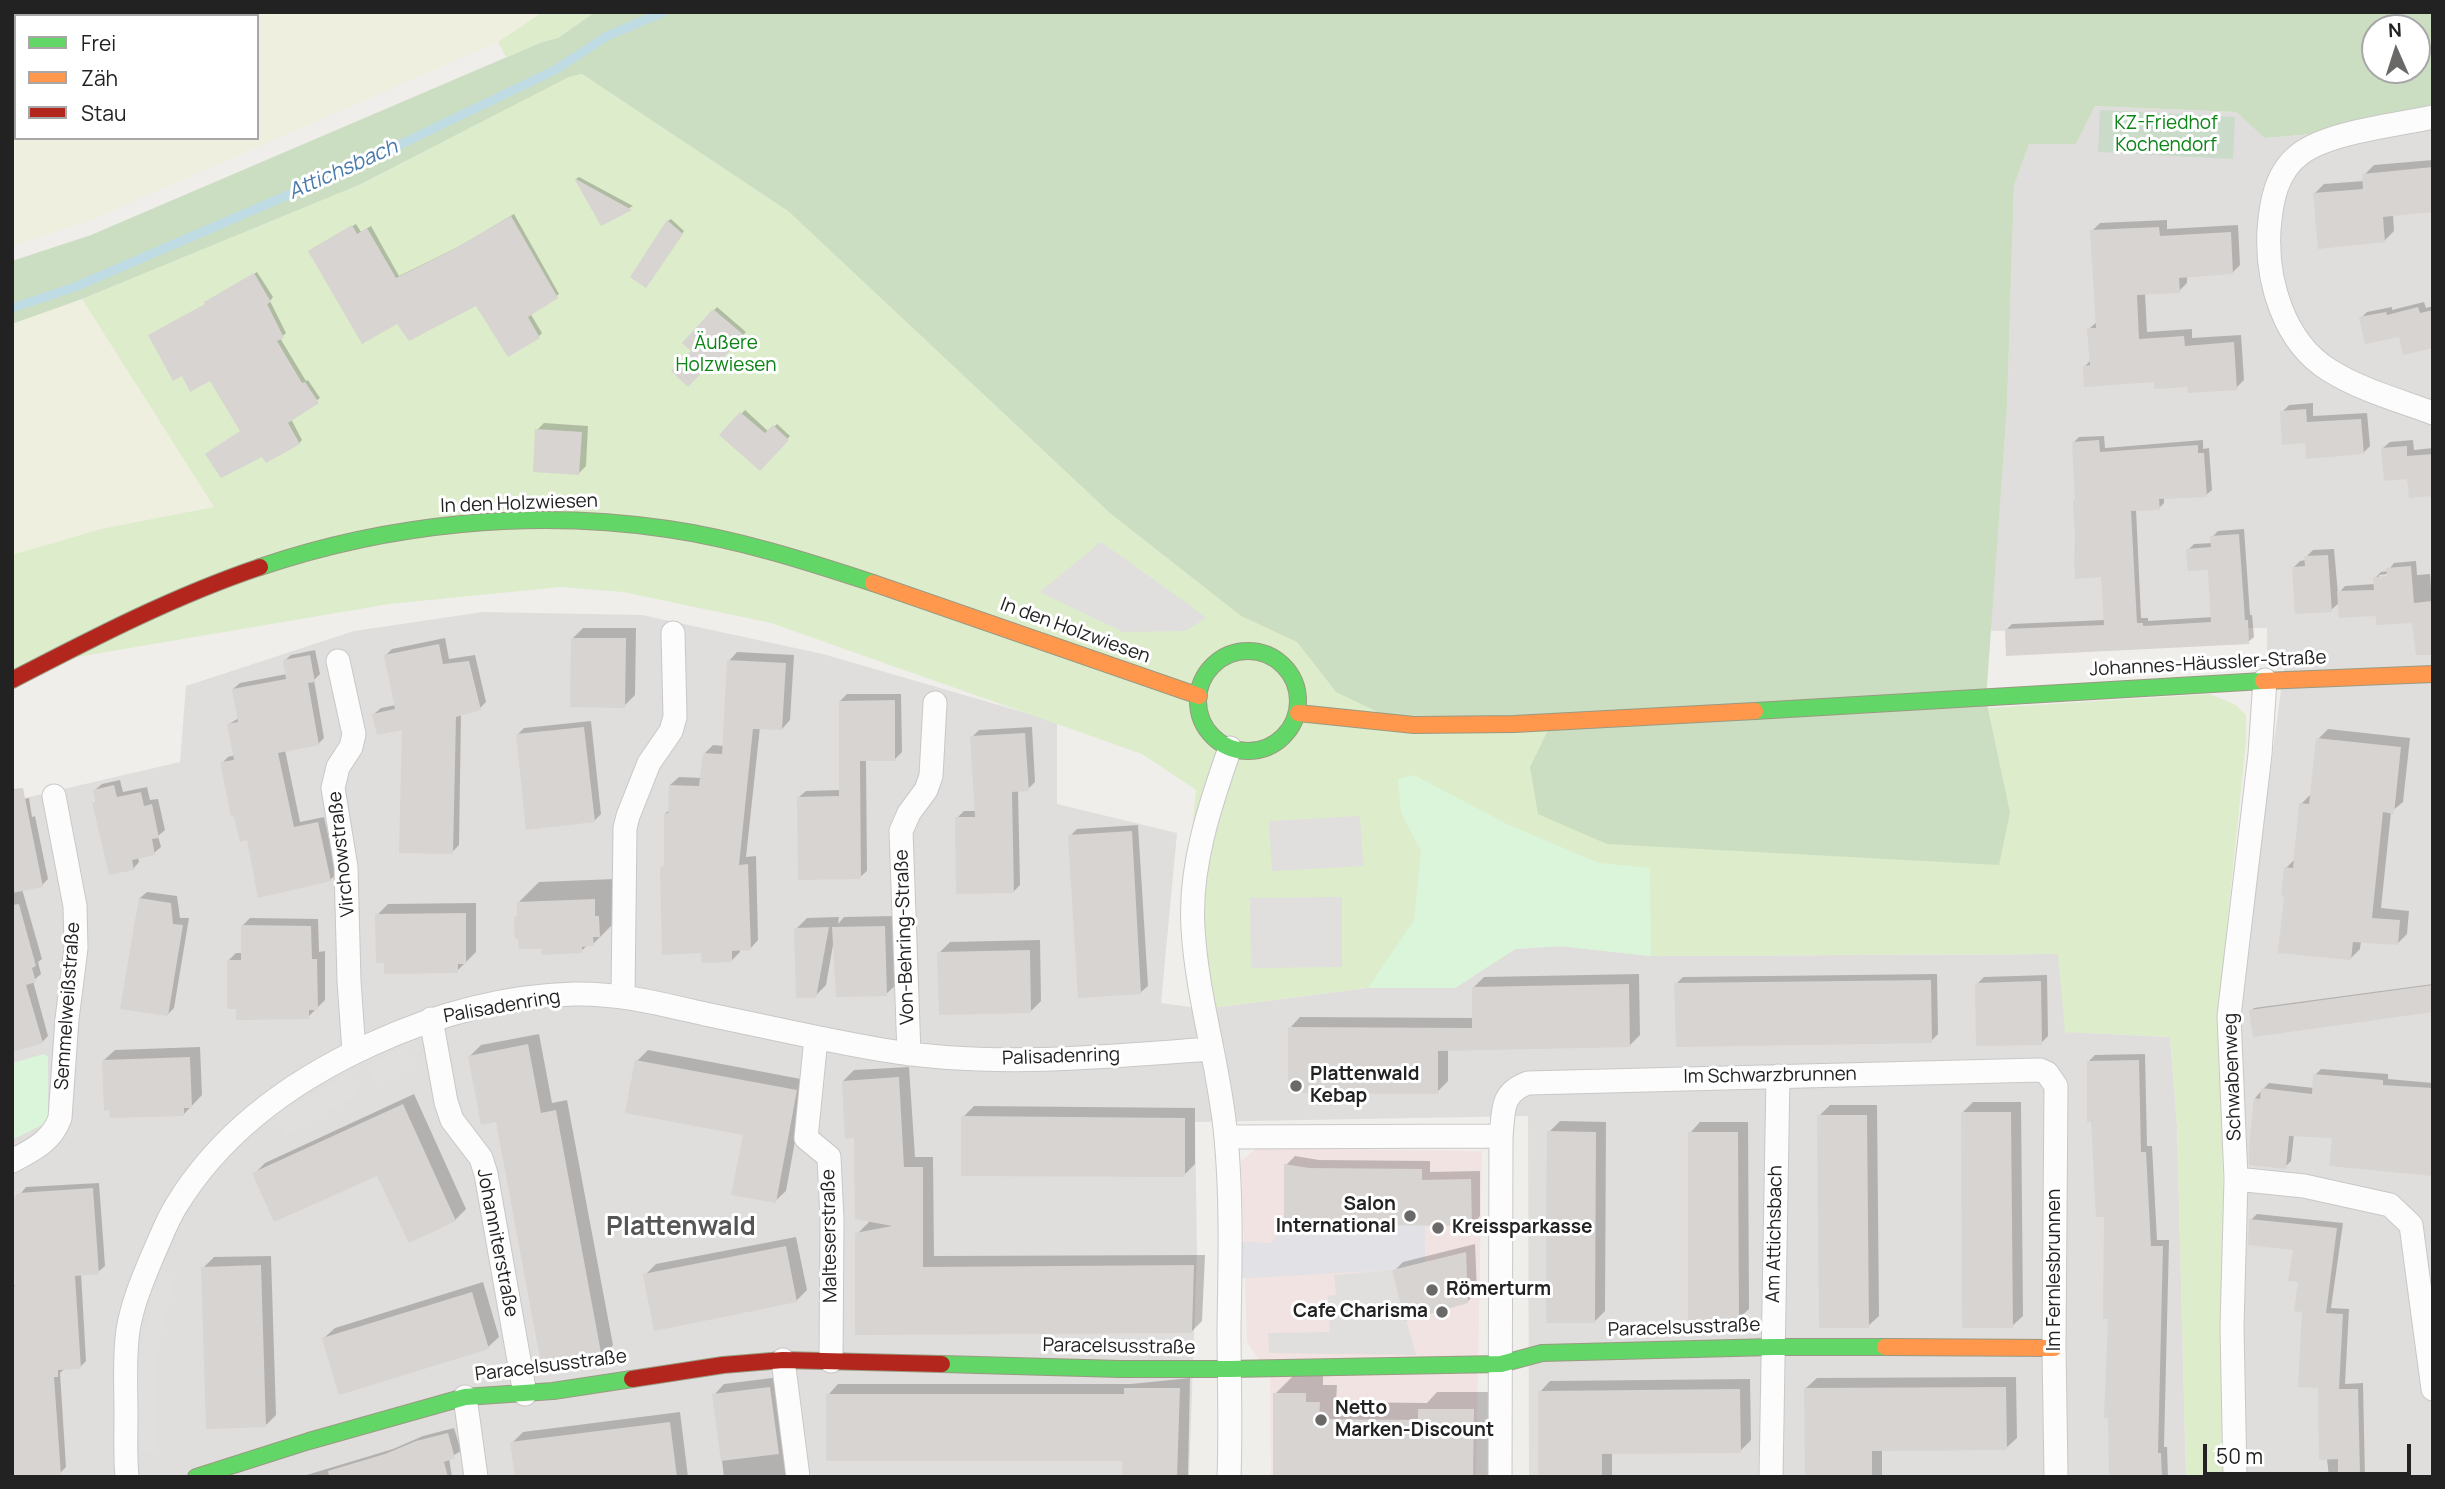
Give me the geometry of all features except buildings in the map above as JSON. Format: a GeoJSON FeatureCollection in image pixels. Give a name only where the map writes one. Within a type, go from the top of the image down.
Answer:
{"type":"FeatureCollection","features":[{"type":"Feature","properties":{"kind":"street"},"geometry":{"type":"LineString","coordinates":[[2433,117],[2359,132],[2302,152],[2288,164],[2278,184],[2270,205],[2269,236],[2270,265],[2276,295],[2290,328],[2308,353],[2329,370],[2362,387],[2433,413]]}},
{"type":"Feature","properties":{"kind":"street","name":"In den Holzwiesen"},"geometry":{"type":"LineString","coordinates":[[12,680],[170,602],[277,561],[355,540],[442,526],[528,520],[616,522],[734,543],[835,570],[1199,696]]}},
{"type":"Feature","properties":{"kind":"street"},"geometry":{"type":"LineString","coordinates":[[623,996],[625,828],[649,763],[671,731],[675,716],[673,633]]}},
{"type":"Feature","properties":{"kind":"street"},"geometry":{"type":"LineString","coordinates":[[1237,651],[1263,652],[1278,659],[1292,675],[1299,696],[1298,713],[1292,727],[1280,740],[1265,749],[1244,751],[1230,748],[1206,729],[1199,713],[1199,687],[1214,663],[1237,651]]}},
{"type":"Feature","properties":{"kind":"street","name":"Virchowstraße"},"geometry":{"type":"LineString","coordinates":[[338,661],[354,734],[351,747],[338,767],[333,788],[346,867],[354,1052]]}},
{"type":"Feature","properties":{"kind":"street","name":"Johannes-Häussler-Straße"},"geometry":{"type":"LineString","coordinates":[[1298,713],[1413,725],[1514,724],[1986,699],[2265,680],[2433,674]]}},
{"type":"Feature","properties":{"kind":"street","name":"Schwabenweg"},"geometry":{"type":"LineString","coordinates":[[2235,1477],[2232,1327],[2236,1179],[2229,1016],[2260,754],[2265,680]]}},
{"type":"Feature","properties":{"kind":"street","name":"Von-Behring-Straße"},"geometry":{"type":"LineString","coordinates":[[909,1054],[901,831],[932,776],[935,703]]}},
{"type":"Feature","properties":{"kind":"street"},"geometry":{"type":"LineString","coordinates":[[1229,1477],[1230,1254],[1226,1137],[1193,928],[1193,890],[1214,793],[1230,748]]}},
{"type":"Feature","properties":{"kind":"street","name":"Semmelweißstraße"},"geometry":{"type":"LineString","coordinates":[[12,1161],[37,1147],[55,1132],[60,1118],[67,1019],[76,948],[75,905],[54,796]]}},
{"type":"Feature","properties":{"kind":"street","name":"Palisadenring"},"geometry":{"type":"LineString","coordinates":[[127,1477],[128,1331],[139,1287],[177,1205],[212,1158],[254,1115],[300,1081],[354,1052],[431,1019],[534,998],[575,994],[623,996],[816,1038],[956,1059],[1047,1061],[1211,1049]]}},
{"type":"Feature","properties":{"kind":"street","name":"Johanniterstraße"},"geometry":{"type":"LineString","coordinates":[[431,1019],[446,1102],[452,1120],[481,1158],[486,1174],[525,1394]]}},
{"type":"Feature","properties":{"kind":"street","name":"Malteserstraße"},"geometry":{"type":"LineString","coordinates":[[816,1038],[806,1138],[829,1157],[831,1361]]}},
{"type":"Feature","properties":{"kind":"street","name":"Im Schwarzbrunnen"},"geometry":{"type":"LineString","coordinates":[[1501,1136],[1505,1100],[1515,1088],[1528,1083],[2040,1070]]}},
{"type":"Feature","properties":{"kind":"street","name":"Im Fernlesbrunnen"},"geometry":{"type":"LineString","coordinates":[[2040,1070],[2047,1073],[2056,1086],[2056,1477]]}},
{"type":"Feature","properties":{"kind":"street","name":"Am Attichsbach"},"geometry":{"type":"LineString","coordinates":[[1771,1477],[1778,1076]]}},
{"type":"Feature","properties":{"kind":"street"},"geometry":{"type":"LineString","coordinates":[[1226,1137],[1501,1136],[1500,1477]]}},
{"type":"Feature","properties":{"kind":"street"},"geometry":{"type":"LineString","coordinates":[[2236,1179],[2304,1186],[2390,1205],[2422,1223],[2433,1389]]}},
{"type":"Feature","properties":{"kind":"street","name":"Paracelsusstraße"},"geometry":{"type":"LineString","coordinates":[[196,1477],[309,1441],[465,1397],[525,1394],[712,1366],[783,1360],[1229,1370],[1501,1364],[1542,1353],[1772,1347],[2054,1348]]}},
{"type":"Feature","properties":{"kind":"street"},"geometry":{"type":"LineString","coordinates":[[783,1360],[798,1477]]}},
{"type":"Feature","properties":{"kind":"street"},"geometry":{"type":"LineString","coordinates":[[465,1397],[475,1477]]}},
{"type":"Feature","properties":{"kind":"shaded area"},"geometry":{"type":"Polygon","coordinates":[[[2095,106],[2236,112],[2266,138],[2313,134],[2433,108],[2433,1477],[2244,1477],[2236,1024],[2284,668],[2267,670],[2267,628],[1990,631],[2007,407],[2014,186],[2029,144],[2076,144],[2095,106]]]}},
{"type":"Feature","properties":{"kind":"shaded area"},"geometry":{"type":"Polygon","coordinates":[[[1101,542],[1206,618],[1185,631],[1123,632],[1040,592],[1101,542]]]}},
{"type":"Feature","properties":{"kind":"shaded area"},"geometry":{"type":"Polygon","coordinates":[[[483,612],[642,615],[823,654],[1057,722],[1057,804],[1177,833],[1161,1003],[1204,1009],[1367,988],[1455,988],[1515,949],[1560,946],[1651,956],[2059,954],[2066,1032],[2170,1037],[2177,1125],[2186,1477],[1529,1477],[1528,1116],[1195,1122],[1197,1252],[1189,1477],[12,1477],[12,801],[180,762],[186,686],[354,631],[483,612]]]}},
{"type":"Feature","properties":{"kind":"shaded area"},"geometry":{"type":"Polygon","coordinates":[[[1360,816],[1363,866],[1272,871],[1269,821],[1360,816]]]}},
{"type":"Feature","properties":{"kind":"shaded area"},"geometry":{"type":"Polygon","coordinates":[[[1342,897],[1342,967],[1251,968],[1250,898],[1342,897]]]}},
{"type":"Feature","properties":{"kind":"shaded area"},"geometry":{"type":"Polygon","coordinates":[[[404,1048],[413,1067],[376,1084],[367,1066],[404,1048]]]}},
{"type":"Feature","properties":{"kind":"shaded area"},"geometry":{"type":"Polygon","coordinates":[[[348,1073],[360,1093],[286,1136],[275,1116],[348,1073]]]}},
{"type":"Feature","properties":{"kind":"shaded area"},"geometry":{"type":"Polygon","coordinates":[[[1257,1148],[1482,1151],[1476,1477],[1271,1477],[1270,1376],[1247,1342],[1241,1161],[1257,1148]]]}},
{"type":"Feature","properties":{"kind":"shaded area"},"geometry":{"type":"Polygon","coordinates":[[[1284,1224],[1425,1225],[1425,1262],[1392,1270],[1230,1279],[1229,1241],[1272,1243],[1284,1224]]]}},
{"type":"Feature","properties":{"kind":"shaded area"},"geometry":{"type":"Polygon","coordinates":[[[1392,1270],[1416,1355],[1269,1353],[1268,1333],[1330,1332],[1328,1296],[1336,1295],[1334,1275],[1392,1270]]]}},
{"type":"Feature","properties":{"kind":"shaded area"},"geometry":{"type":"Polygon","coordinates":[[[160,1273],[175,1276],[159,1344],[155,1385],[157,1451],[140,1451],[137,1383],[152,1296],[160,1273]]]}},
{"type":"Feature","properties":{"kind":"green space"},"geometry":{"type":"Polygon","coordinates":[[[12,12],[537,12],[538,16],[498,42],[86,222],[12,246],[12,12]]]}},
{"type":"Feature","properties":{"kind":"green space"},"geometry":{"type":"Polygon","coordinates":[[[543,12],[595,12],[558,38],[506,57],[498,42],[543,12]]]}},
{"type":"Feature","properties":{"kind":"green space"},"geometry":{"type":"Polygon","coordinates":[[[595,12],[2433,12],[2433,108],[2313,134],[2265,138],[2236,112],[2095,106],[2076,144],[2029,144],[2014,186],[2007,407],[1986,699],[2010,812],[1999,865],[1607,844],[1538,814],[1530,767],[1554,718],[1384,715],[1336,692],[1297,642],[1241,616],[1111,514],[788,211],[582,74],[569,77],[359,185],[82,299],[12,324],[12,261],[91,235],[542,42],[558,38],[595,12]]]}},
{"type":"Feature","properties":{"kind":"green space","name":"Äußere Holzwiesen"},"geometry":{"type":"Polygon","coordinates":[[[582,74],[788,211],[1111,514],[1241,616],[1297,642],[1336,692],[1554,717],[2010,812],[1988,708],[2210,694],[2236,705],[2246,715],[2246,742],[2222,975],[2224,1477],[2186,1477],[2177,1125],[2170,1037],[2065,1032],[2058,954],[1651,956],[1560,946],[1516,949],[1455,988],[1367,988],[1204,1009],[1200,988],[1205,829],[1193,821],[1196,790],[1142,754],[771,623],[623,592],[561,587],[389,604],[36,664],[12,677],[12,555],[101,529],[214,507],[82,299],[359,185],[569,77],[582,74]]]}},
{"type":"Feature","properties":{"kind":"green space","name":"KZ-Friedhof Kochendorf"},"geometry":{"type":"Polygon","coordinates":[[[2100,110],[2235,117],[2233,159],[2098,152],[2100,110]]]}},
{"type":"Feature","properties":{"kind":"green space"},"geometry":{"type":"Polygon","coordinates":[[[82,299],[214,507],[102,529],[12,555],[12,324],[82,299]]]}},
{"type":"Feature","properties":{"kind":"green space"},"geometry":{"type":"Polygon","coordinates":[[[1414,775],[1507,824],[1599,863],[1650,868],[1651,956],[1560,946],[1515,949],[1455,988],[1368,988],[1414,920],[1421,851],[1401,813],[1398,779],[1414,775]]]}},
{"type":"Feature","properties":{"kind":"green space"},"geometry":{"type":"Polygon","coordinates":[[[44,1054],[48,1057],[48,1117],[44,1124],[12,1140],[12,1063],[44,1054]]]}},
{"type":"Feature","properties":{"kind":"waterway","name":"Attichsbach"},"geometry":{"type":"LineString","coordinates":[[12,308],[75,287],[362,163],[555,70],[607,36],[664,12]]}},
{"type":"Feature","properties":{"kind":"traffic: fast"},"geometry":{"type":"LineString","coordinates":[[260,567],[309,552],[410,530],[462,524],[565,520],[617,523],[694,533],[771,552],[873,583]]}},
{"type":"Feature","properties":{"kind":"traffic: fast"},"geometry":{"type":"LineString","coordinates":[[1248,651],[1267,655],[1284,665],[1294,682],[1298,701],[1294,720],[1284,737],[1267,747],[1248,751],[1229,747],[1212,737],[1202,720],[1198,701],[1202,682],[1212,665],[1229,655],[1248,651]]}},
{"type":"Feature","properties":{"kind":"traffic: fast"},"geometry":{"type":"LineString","coordinates":[[1755,711],[2263,681]]}},
{"type":"Feature","properties":{"kind":"traffic: fast"},"geometry":{"type":"LineString","coordinates":[[942,1364],[1229,1369],[1501,1364],[1542,1353],[1885,1347]]}},
{"type":"Feature","properties":{"kind":"traffic: fast"},"geometry":{"type":"LineString","coordinates":[[196,1477],[309,1441],[465,1397],[553,1391],[632,1379]]}},
{"type":"Feature","properties":{"kind":"traffic: slow"},"geometry":{"type":"LineString","coordinates":[[873,583],[1199,696]]}},
{"type":"Feature","properties":{"kind":"traffic: slow"},"geometry":{"type":"LineString","coordinates":[[2263,681],[2433,674]]}},
{"type":"Feature","properties":{"kind":"traffic: slow"},"geometry":{"type":"LineString","coordinates":[[1298,713],[1414,725],[1514,724],[1755,711]]}},
{"type":"Feature","properties":{"kind":"traffic: slow"},"geometry":{"type":"LineString","coordinates":[[1885,1347],[2054,1348]]}},
{"type":"Feature","properties":{"kind":"traffic: jam"},"geometry":{"type":"LineString","coordinates":[[12,680],[165,604],[260,567]]}},
{"type":"Feature","properties":{"kind":"traffic: jam"},"geometry":{"type":"LineString","coordinates":[[632,1379],[723,1365],[783,1360],[942,1364]]}},
{"type":"Feature","properties":{"kind":"place","name":"Plattenwald Kebap"},"geometry":{"type":"Point","coordinates":[1296,1086]}},
{"type":"Feature","properties":{"kind":"place","name":"Salon International"},"geometry":{"type":"Point","coordinates":[1410,1216]}},
{"type":"Feature","properties":{"kind":"place","name":"Kreissparkasse"},"geometry":{"type":"Point","coordinates":[1438,1228]}},
{"type":"Feature","properties":{"kind":"place","name":"Römerturm"},"geometry":{"type":"Point","coordinates":[1432,1290]}},
{"type":"Feature","properties":{"kind":"place","name":"Cafe Charisma"},"geometry":{"type":"Point","coordinates":[1442,1312]}},
{"type":"Feature","properties":{"kind":"place","name":"Netto Marken-Discount"},"geometry":{"type":"Point","coordinates":[1321,1420]}},
{"type":"Feature","properties":{"kind":"district","name":"Plattenwald"},"geometry":{"type":"Point","coordinates":[681,1228]}}]}
